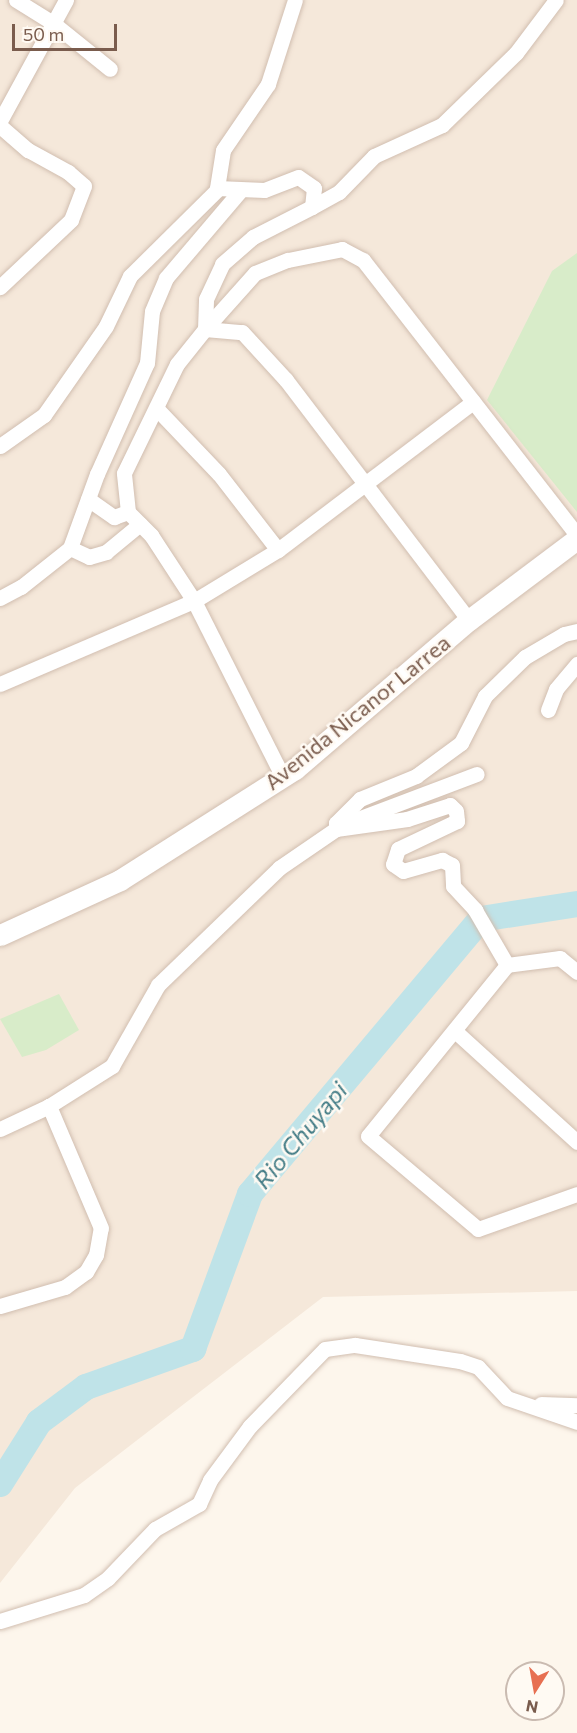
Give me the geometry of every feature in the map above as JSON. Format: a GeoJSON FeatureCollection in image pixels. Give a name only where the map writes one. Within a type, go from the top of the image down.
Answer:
{"type":"FeatureCollection","features":[{"type":"Feature","properties":{"kind":"main road","name":"Avenida Nicanor Larrea"},"geometry":{"type":"LineString","coordinates":[[0,935],[120,880],[283,777],[469,620],[577,537]]}},
{"type":"Feature","properties":{"kind":"street"},"geometry":{"type":"LineString","coordinates":[[16,0],[53,23],[111,69]]}},
{"type":"Feature","properties":{"kind":"street"},"geometry":{"type":"LineString","coordinates":[[0,121],[66,0]]}},
{"type":"Feature","properties":{"kind":"street"},"geometry":{"type":"LineString","coordinates":[[0,446],[44,416],[106,326],[130,276],[218,189],[223,150],[268,84],[295,0]]}},
{"type":"Feature","properties":{"kind":"street"},"geometry":{"type":"LineString","coordinates":[[205,329],[206,299],[222,264],[253,237],[339,192],[374,156],[442,125],[516,52],[556,0]]}},
{"type":"Feature","properties":{"kind":"street"},"geometry":{"type":"LineString","coordinates":[[0,126],[28,150],[68,172],[84,186],[71,220],[0,287]]}},
{"type":"Feature","properties":{"kind":"street"},"geometry":{"type":"LineString","coordinates":[[218,189],[264,190],[298,177],[314,188],[312,207]]}},
{"type":"Feature","properties":{"kind":"street"},"geometry":{"type":"LineString","coordinates":[[0,598],[21,587],[70,548],[88,499],[147,363],[152,311],[166,278],[240,191]]}},
{"type":"Feature","properties":{"kind":"street"},"geometry":{"type":"LineString","coordinates":[[283,777],[194,601],[151,535],[128,512],[124,473],[158,411],[177,364],[255,273],[288,260],[342,249],[363,260],[577,537]]}},
{"type":"Feature","properties":{"kind":"street"},"geometry":{"type":"LineString","coordinates":[[205,329],[242,332],[286,380],[469,620]]}},
{"type":"Feature","properties":{"kind":"street"},"geometry":{"type":"LineString","coordinates":[[0,684],[194,601],[278,550],[473,402]]}},
{"type":"Feature","properties":{"kind":"street"},"geometry":{"type":"LineString","coordinates":[[158,411],[219,474],[278,550]]}},
{"type":"Feature","properties":{"kind":"street"},"geometry":{"type":"LineString","coordinates":[[88,499],[114,517],[128,512]]}},
{"type":"Feature","properties":{"kind":"street"},"geometry":{"type":"LineString","coordinates":[[70,548],[89,558],[106,552],[140,524]]}},
{"type":"Feature","properties":{"kind":"street"},"geometry":{"type":"LineString","coordinates":[[336,830],[336,823],[360,799],[416,776],[461,742],[485,696],[525,657],[564,634],[577,631]]}},
{"type":"Feature","properties":{"kind":"street"},"geometry":{"type":"LineString","coordinates":[[548,710],[556,689],[577,664]]}},
{"type":"Feature","properties":{"kind":"street"},"geometry":{"type":"LineString","coordinates":[[0,1129],[49,1106],[112,1066],[158,985],[306,847],[379,809],[477,774]]}},
{"type":"Feature","properties":{"kind":"street"},"geometry":{"type":"LineString","coordinates":[[336,830],[407,819],[450,805],[456,811],[457,821],[398,849],[393,864],[403,871],[442,860],[452,864],[453,886],[475,910],[507,965]]}},
{"type":"Feature","properties":{"kind":"street"},"geometry":{"type":"LineString","coordinates":[[560,958],[577,972]]}},
{"type":"Feature","properties":{"kind":"street"},"geometry":{"type":"LineString","coordinates":[[577,958],[507,965],[368,1136],[478,1229],[577,1194]]}},
{"type":"Feature","properties":{"kind":"street"},"geometry":{"type":"LineString","coordinates":[[455,1031],[577,1142]]}},
{"type":"Feature","properties":{"kind":"street"},"geometry":{"type":"LineString","coordinates":[[0,1306],[65,1287],[86,1272],[96,1255],[101,1228],[49,1106]]}},
{"type":"Feature","properties":{"kind":"street"},"geometry":{"type":"LineString","coordinates":[[0,1621],[84,1595],[108,1578],[155,1529],[199,1504],[210,1480],[250,1426],[325,1349],[366,1346],[460,1361],[478,1367],[507,1398],[577,1422]]}},
{"type":"Feature","properties":{"kind":"street"},"geometry":{"type":"LineString","coordinates":[[526,1404],[577,1405]]}},
{"type":"Feature","properties":{"kind":"shaded area"},"geometry":{"type":"Polygon","coordinates":[[[0,0],[577,0],[577,1291],[323,1297],[75,1488],[0,1583],[0,0]]]}},
{"type":"Feature","properties":{"kind":"green space"},"geometry":{"type":"Polygon","coordinates":[[[577,253],[577,512],[487,400],[552,271],[577,253]]]}},
{"type":"Feature","properties":{"kind":"green space"},"geometry":{"type":"Polygon","coordinates":[[[59,994],[79,1030],[46,1050],[22,1057],[0,1019],[59,994]]]}},
{"type":"Feature","properties":{"kind":"waterway","name":"Rio Chuyapi"},"geometry":{"type":"LineString","coordinates":[[0,1484],[39,1422],[86,1387],[193,1349],[250,1194],[481,919],[577,904]]}}]}
